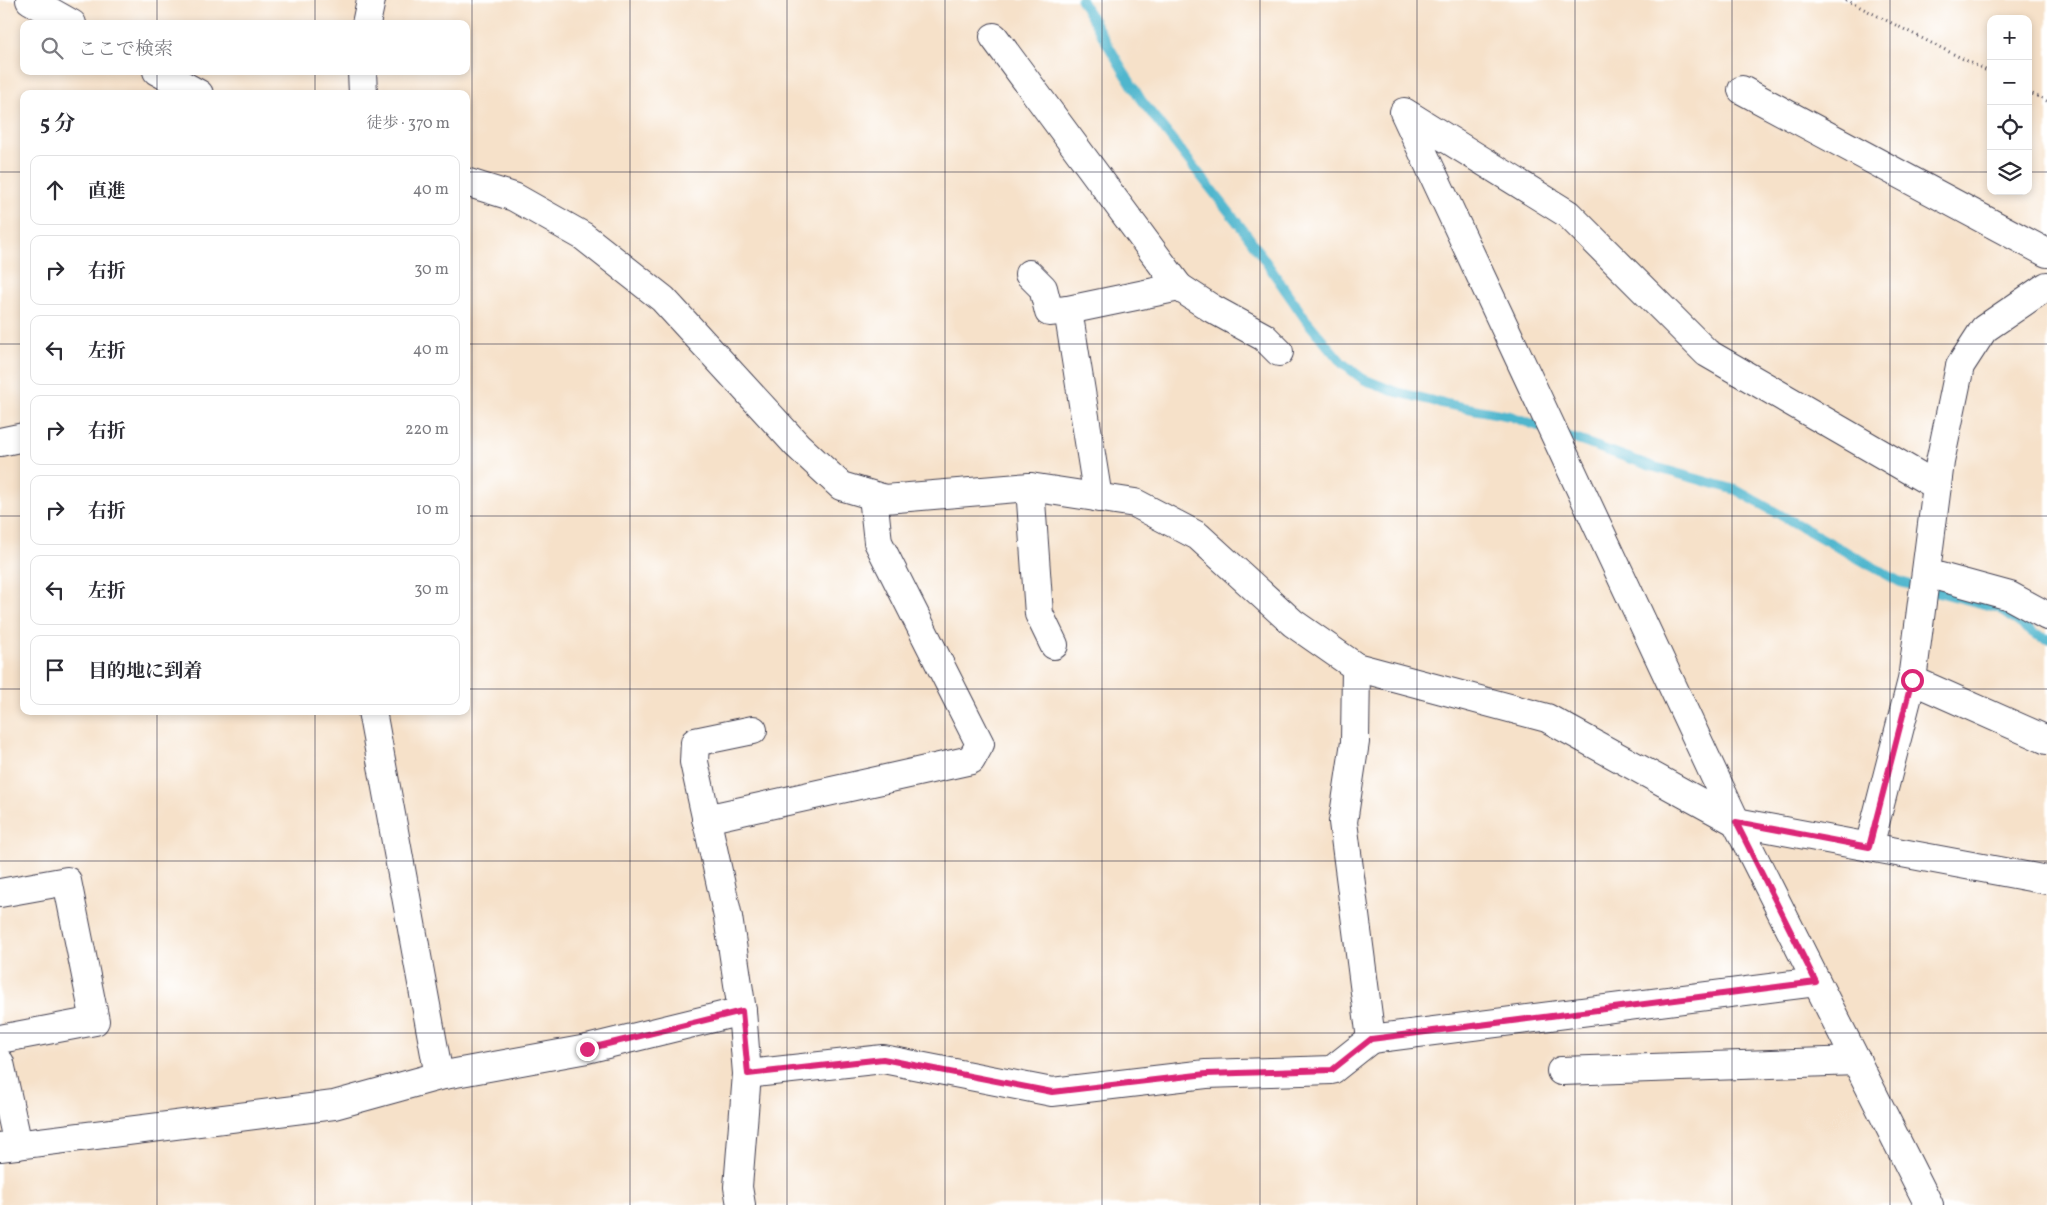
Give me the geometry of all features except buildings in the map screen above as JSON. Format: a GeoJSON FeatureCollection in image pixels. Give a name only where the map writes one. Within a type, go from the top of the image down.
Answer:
{"type":"FeatureCollection","features":[{"type":"Feature","properties":{"kind":"street"},"geometry":{"type":"LineString","coordinates":[[30,0],[65,20]]}},
{"type":"Feature","properties":{"kind":"street"},"geometry":{"type":"LineString","coordinates":[[367,20],[371,0]]}},
{"type":"Feature","properties":{"kind":"street"},"geometry":{"type":"LineString","coordinates":[[994,37],[1179,287],[1211,308],[1264,338],[1279,352]]}},
{"type":"Feature","properties":{"kind":"street"},"geometry":{"type":"LineString","coordinates":[[362,75],[362,90]]}},
{"type":"Feature","properties":{"kind":"street"},"geometry":{"type":"LineString","coordinates":[[164,81],[188,90]]}},
{"type":"Feature","properties":{"kind":"street"},"geometry":{"type":"LineString","coordinates":[[1742,90],[2047,253]]}},
{"type":"Feature","properties":{"kind":"street"},"geometry":{"type":"LineString","coordinates":[[1929,1205],[1736,822],[1404,112],[1568,214],[1707,353],[1937,486]]}},
{"type":"Feature","properties":{"kind":"street"},"geometry":{"type":"LineString","coordinates":[[470,183],[514,197],[590,242],[663,299],[797,444],[841,486],[885,499],[1030,487],[1135,503],[1198,536],[1293,624],[1356,667],[1547,718],[1736,822],[2047,880]]}},
{"type":"Feature","properties":{"kind":"street"},"geometry":{"type":"LineString","coordinates":[[1030,274],[1043,288],[1049,312],[1068,310],[1179,287]]}},
{"type":"Feature","properties":{"kind":"street"},"geometry":{"type":"LineString","coordinates":[[1869,847],[1912,680],[1940,462],[1960,366],[1984,329],[2047,286]]}},
{"type":"Feature","properties":{"kind":"street"},"geometry":{"type":"LineString","coordinates":[[1068,310],[1098,498]]}},
{"type":"Feature","properties":{"kind":"street"},"geometry":{"type":"LineString","coordinates":[[0,442],[20,438]]}},
{"type":"Feature","properties":{"kind":"street"},"geometry":{"type":"LineString","coordinates":[[1030,487],[1039,614],[1054,645]]}},
{"type":"Feature","properties":{"kind":"street"},"geometry":{"type":"LineString","coordinates":[[706,819],[971,760],[980,744],[878,542],[873,496]]}},
{"type":"Feature","properties":{"kind":"street"},"geometry":{"type":"LineString","coordinates":[[1926,573],[2010,596],[2047,616]]}},
{"type":"Feature","properties":{"kind":"street"},"geometry":{"type":"LineString","coordinates":[[1356,667],[1355,742],[1343,822],[1371,1039]]}},
{"type":"Feature","properties":{"kind":"street"},"geometry":{"type":"LineString","coordinates":[[1912,680],[2047,740]]}},
{"type":"Feature","properties":{"kind":"street"},"geometry":{"type":"LineString","coordinates":[[373,715],[439,1076]]}},
{"type":"Feature","properties":{"kind":"street"},"geometry":{"type":"LineString","coordinates":[[741,1205],[738,1187],[748,1074],[742,1011],[728,917],[694,762],[695,742],[753,730]]}},
{"type":"Feature","properties":{"kind":"street"},"geometry":{"type":"LineString","coordinates":[[0,893],[67,881],[95,1021],[0,1039]]}},
{"type":"Feature","properties":{"kind":"street"},"geometry":{"type":"LineString","coordinates":[[748,1074],[883,1059],[1052,1092],[1206,1074],[1332,1070],[1371,1039],[1816,982]]}},
{"type":"Feature","properties":{"kind":"street"},"geometry":{"type":"LineString","coordinates":[[0,1063],[9,1146],[334,1105],[439,1076],[587,1049],[742,1011]]}},
{"type":"Feature","properties":{"kind":"street"},"geometry":{"type":"LineString","coordinates":[[1561,1071],[1857,1061]]}},
{"type":"Feature","properties":{"kind":"path"},"geometry":{"type":"LineString","coordinates":[[1846,0],[1987,71]]}},
{"type":"Feature","properties":{"kind":"path"},"geometry":{"type":"LineString","coordinates":[[2032,94],[2047,101]]}},
{"type":"Feature","properties":{"kind":"waterway"},"geometry":{"type":"LineString","coordinates":[[1081,0],[1141,100],[1248,236],[1306,320],[1342,363],[1363,379],[1393,391],[1441,403],[1510,416],[1651,466],[1736,490],[1900,582],[1999,608],[2036,635],[2047,639]]}},
{"type":"Feature","properties":{"kind":"route"},"geometry":{"type":"LineString","coordinates":[[587,1049],[742,1011],[748,1074],[883,1059],[1052,1092],[1206,1074],[1332,1070],[1371,1039],[1816,982],[1736,822],[1869,847],[1912,680]]}}]}
